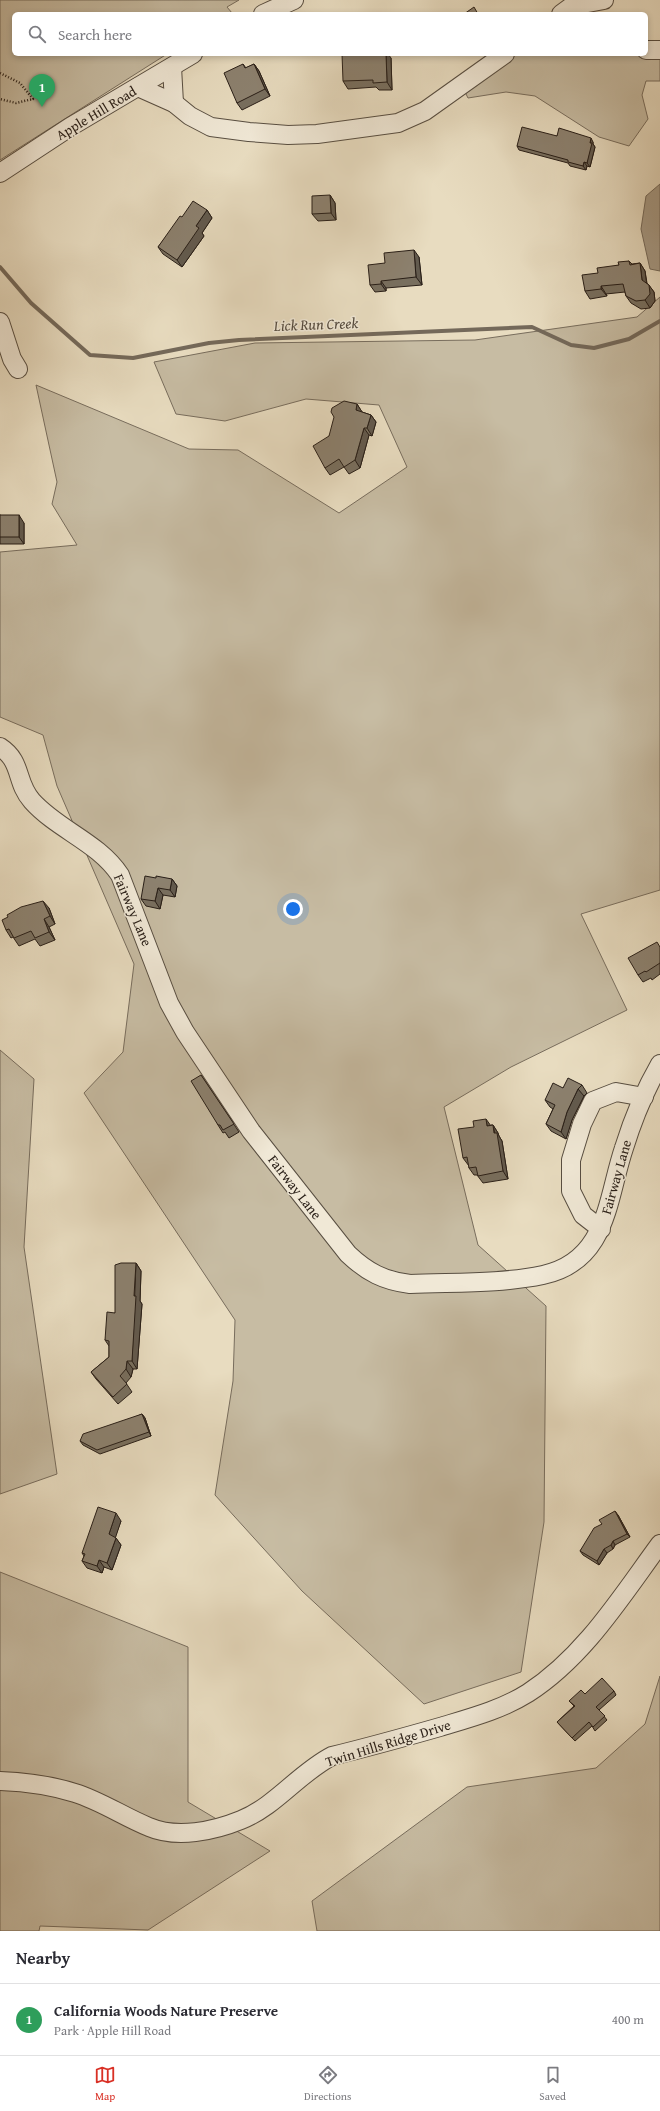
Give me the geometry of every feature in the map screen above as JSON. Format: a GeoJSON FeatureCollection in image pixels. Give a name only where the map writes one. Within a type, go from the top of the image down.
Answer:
{"type":"FeatureCollection","features":[{"type":"Feature","properties":{"kind":"street"},"geometry":{"type":"LineString","coordinates":[[267,12],[294,0]]}},
{"type":"Feature","properties":{"kind":"street"},"geometry":{"type":"LineString","coordinates":[[564,12],[572,6],[596,6]]}},
{"type":"Feature","properties":{"kind":"street"},"geometry":{"type":"LineString","coordinates":[[648,50],[660,50]]}},
{"type":"Feature","properties":{"kind":"street","name":"Apple Hill Road"},"geometry":{"type":"LineString","coordinates":[[0,173],[70,127],[190,56]]}},
{"type":"Feature","properties":{"kind":"street"},"geometry":{"type":"LineString","coordinates":[[138,87],[174,103],[190,116],[211,127],[288,135],[317,134],[398,124],[425,110],[502,56]]}},
{"type":"Feature","properties":{"kind":"street"},"geometry":{"type":"LineString","coordinates":[[172,67],[174,103]]}},
{"type":"Feature","properties":{"kind":"street"},"geometry":{"type":"LineString","coordinates":[[0,322],[12,359],[18,369]]}},
{"type":"Feature","properties":{"kind":"street","name":"Fairway Lane"},"geometry":{"type":"LineString","coordinates":[[0,747],[11,757],[17,767],[21,786],[31,800],[44,813],[98,851],[113,865],[120,876],[169,1003],[206,1067],[251,1131],[348,1254],[362,1268],[377,1276],[394,1282],[410,1284],[522,1278],[551,1272],[573,1262],[586,1250],[601,1229],[623,1148],[644,1097],[660,1064]]}},
{"type":"Feature","properties":{"kind":"street"},"geometry":{"type":"LineString","coordinates":[[601,1229],[583,1215],[571,1191],[571,1160],[582,1124],[593,1101],[616,1092],[644,1097]]}},
{"type":"Feature","properties":{"kind":"street","name":"Twin Hills Ridge Drive"},"geometry":{"type":"LineString","coordinates":[[0,1781],[46,1786],[75,1793],[150,1828],[165,1832],[184,1833],[212,1829],[240,1820],[259,1811],[280,1797],[320,1763],[332,1756],[478,1716],[504,1705],[528,1692],[556,1672],[575,1652],[608,1614],[660,1544]]}},
{"type":"Feature","properties":{"kind":"path"},"geometry":{"type":"LineString","coordinates":[[0,73],[20,83],[33,99],[16,103],[0,99]]}},
{"type":"Feature","properties":{"kind":"shaded area"},"geometry":{"type":"Polygon","coordinates":[[[0,0],[239,0],[227,7],[231,12],[12,12],[12,56],[164,56],[0,160],[0,0]]]}},
{"type":"Feature","properties":{"kind":"shaded area"},"geometry":{"type":"Polygon","coordinates":[[[513,56],[660,56],[660,81],[646,81],[642,95],[648,119],[629,146],[599,137],[535,96],[506,92],[468,98],[465,92],[513,56]]]}},
{"type":"Feature","properties":{"kind":"shaded area"},"geometry":{"type":"Polygon","coordinates":[[[660,184],[660,271],[650,269],[641,229],[646,196],[660,184]]]}},
{"type":"Feature","properties":{"kind":"shaded area"},"geometry":{"type":"Polygon","coordinates":[[[660,297],[660,890],[581,914],[627,1010],[511,1067],[444,1107],[478,1245],[546,1306],[544,1522],[521,1672],[424,1704],[302,1591],[215,1495],[233,1381],[235,1320],[84,1093],[123,1052],[134,964],[57,786],[43,735],[0,717],[0,552],[77,545],[52,504],[57,482],[36,385],[189,449],[238,450],[339,513],[407,467],[379,405],[306,399],[225,421],[176,414],[154,362],[255,343],[475,340],[637,317],[660,297]]]}},
{"type":"Feature","properties":{"kind":"shaded area"},"geometry":{"type":"Polygon","coordinates":[[[0,1050],[34,1079],[24,1247],[57,1474],[0,1494],[0,1050]]]}},
{"type":"Feature","properties":{"kind":"shaded area"},"geometry":{"type":"Polygon","coordinates":[[[0,1572],[188,1647],[188,1802],[270,1851],[148,1930],[40,1926],[39,1931],[0,1931],[0,1572]]]}},
{"type":"Feature","properties":{"kind":"shaded area"},"geometry":{"type":"Polygon","coordinates":[[[660,1676],[660,1931],[317,1931],[312,1901],[467,1787],[596,1768],[645,1724],[660,1676]]]}},
{"type":"Feature","properties":{"kind":"building"},"geometry":{"type":"Polygon","coordinates":[[[474,7],[477,12],[467,12],[474,7]]]}},
{"type":"Feature","properties":{"kind":"building"},"geometry":{"type":"Polygon","coordinates":[[[342,56],[386,56],[387,82],[373,83],[373,80],[343,81],[342,56]]]}},
{"type":"Feature","properties":{"kind":"building"},"geometry":{"type":"Polygon","coordinates":[[[243,64],[245,68],[254,64],[265,89],[237,103],[224,73],[243,64]]]}},
{"type":"Feature","properties":{"kind":"building"},"geometry":{"type":"Polygon","coordinates":[[[522,127],[557,136],[559,128],[591,138],[590,143],[592,143],[587,163],[584,162],[583,166],[568,162],[568,160],[517,146],[522,127]]]}},
{"type":"Feature","properties":{"kind":"building"},"geometry":{"type":"Polygon","coordinates":[[[330,195],[331,213],[312,214],[312,196],[330,195]]]}},
{"type":"Feature","properties":{"kind":"building"},"geometry":{"type":"Polygon","coordinates":[[[193,201],[207,210],[196,226],[199,228],[177,260],[158,247],[180,216],[182,217],[193,201]]]}},
{"type":"Feature","properties":{"kind":"building"},"geometry":{"type":"Polygon","coordinates":[[[414,250],[416,277],[381,281],[381,284],[370,285],[368,265],[385,263],[384,253],[414,250]]]}},
{"type":"Feature","properties":{"kind":"building"},"geometry":{"type":"Polygon","coordinates":[[[629,261],[630,265],[640,263],[642,280],[649,285],[650,294],[645,300],[636,301],[626,296],[623,284],[601,286],[601,289],[585,291],[582,275],[598,273],[597,268],[619,265],[618,262],[629,261]]]}},
{"type":"Feature","properties":{"kind":"building"},"geometry":{"type":"Polygon","coordinates":[[[344,401],[357,404],[356,410],[371,415],[367,428],[364,428],[355,460],[344,467],[339,459],[325,468],[313,446],[329,436],[334,417],[331,412],[332,408],[344,401]]]}},
{"type":"Feature","properties":{"kind":"building"},"geometry":{"type":"Polygon","coordinates":[[[0,515],[19,515],[19,537],[0,537],[0,515]]]}},
{"type":"Feature","properties":{"kind":"building"},"geometry":{"type":"Polygon","coordinates":[[[145,876],[156,878],[156,876],[172,879],[170,890],[158,888],[155,901],[141,899],[145,876]]]}},
{"type":"Feature","properties":{"kind":"building"},"geometry":{"type":"Polygon","coordinates":[[[43,901],[50,916],[44,919],[49,932],[35,938],[31,931],[14,938],[9,929],[6,930],[2,920],[8,917],[7,915],[21,907],[43,901]]]}},
{"type":"Feature","properties":{"kind":"building"},"geometry":{"type":"Polygon","coordinates":[[[657,942],[660,947],[660,963],[638,975],[628,958],[657,942]]]}},
{"type":"Feature","properties":{"kind":"building"},"geometry":{"type":"Polygon","coordinates":[[[201,1075],[234,1124],[223,1130],[220,1125],[218,1125],[191,1081],[201,1075]]]}},
{"type":"Feature","properties":{"kind":"building"},"geometry":{"type":"Polygon","coordinates":[[[568,1078],[582,1085],[578,1089],[567,1112],[561,1132],[546,1124],[555,1105],[545,1100],[553,1083],[563,1088],[568,1078]]]}},
{"type":"Feature","properties":{"kind":"building"},"geometry":{"type":"Polygon","coordinates":[[[486,1119],[487,1126],[493,1125],[494,1133],[497,1133],[503,1171],[478,1176],[476,1167],[469,1168],[467,1157],[463,1158],[458,1129],[474,1127],[473,1121],[486,1119]]]}},
{"type":"Feature","properties":{"kind":"building"},"geometry":{"type":"Polygon","coordinates":[[[121,1263],[136,1263],[134,1296],[136,1296],[132,1361],[127,1361],[126,1369],[120,1376],[127,1384],[113,1397],[91,1372],[109,1357],[109,1341],[105,1340],[107,1312],[115,1313],[115,1265],[121,1263]]]}},
{"type":"Feature","properties":{"kind":"building"},"geometry":{"type":"Polygon","coordinates":[[[142,1414],[149,1432],[97,1450],[80,1441],[83,1434],[142,1414]]]}},
{"type":"Feature","properties":{"kind":"building"},"geometry":{"type":"Polygon","coordinates":[[[98,1507],[116,1513],[109,1534],[116,1538],[107,1563],[99,1560],[97,1566],[82,1561],[85,1554],[82,1553],[98,1507]]]}},
{"type":"Feature","properties":{"kind":"building"},"geometry":{"type":"Polygon","coordinates":[[[615,1511],[627,1534],[613,1541],[611,1545],[604,1549],[597,1561],[580,1551],[594,1528],[602,1524],[599,1520],[615,1511]]]}},
{"type":"Feature","properties":{"kind":"building"},"geometry":{"type":"Polygon","coordinates":[[[602,1678],[614,1691],[596,1707],[605,1716],[593,1727],[589,1722],[572,1738],[557,1722],[575,1706],[569,1701],[581,1690],[585,1694],[602,1678]]]}},
{"type":"Feature","properties":{"kind":"waterway","name":"Lick Run Creek"},"geometry":{"type":"LineString","coordinates":[[0,267],[31,303],[90,355],[133,358],[209,343],[239,340],[532,327],[571,345],[594,348],[629,339],[660,321]]}},
{"type":"Feature","properties":{"kind":"place","name":"California Woods Nature Preserve"},"geometry":{"type":"Point","coordinates":[42,107]}}]}
